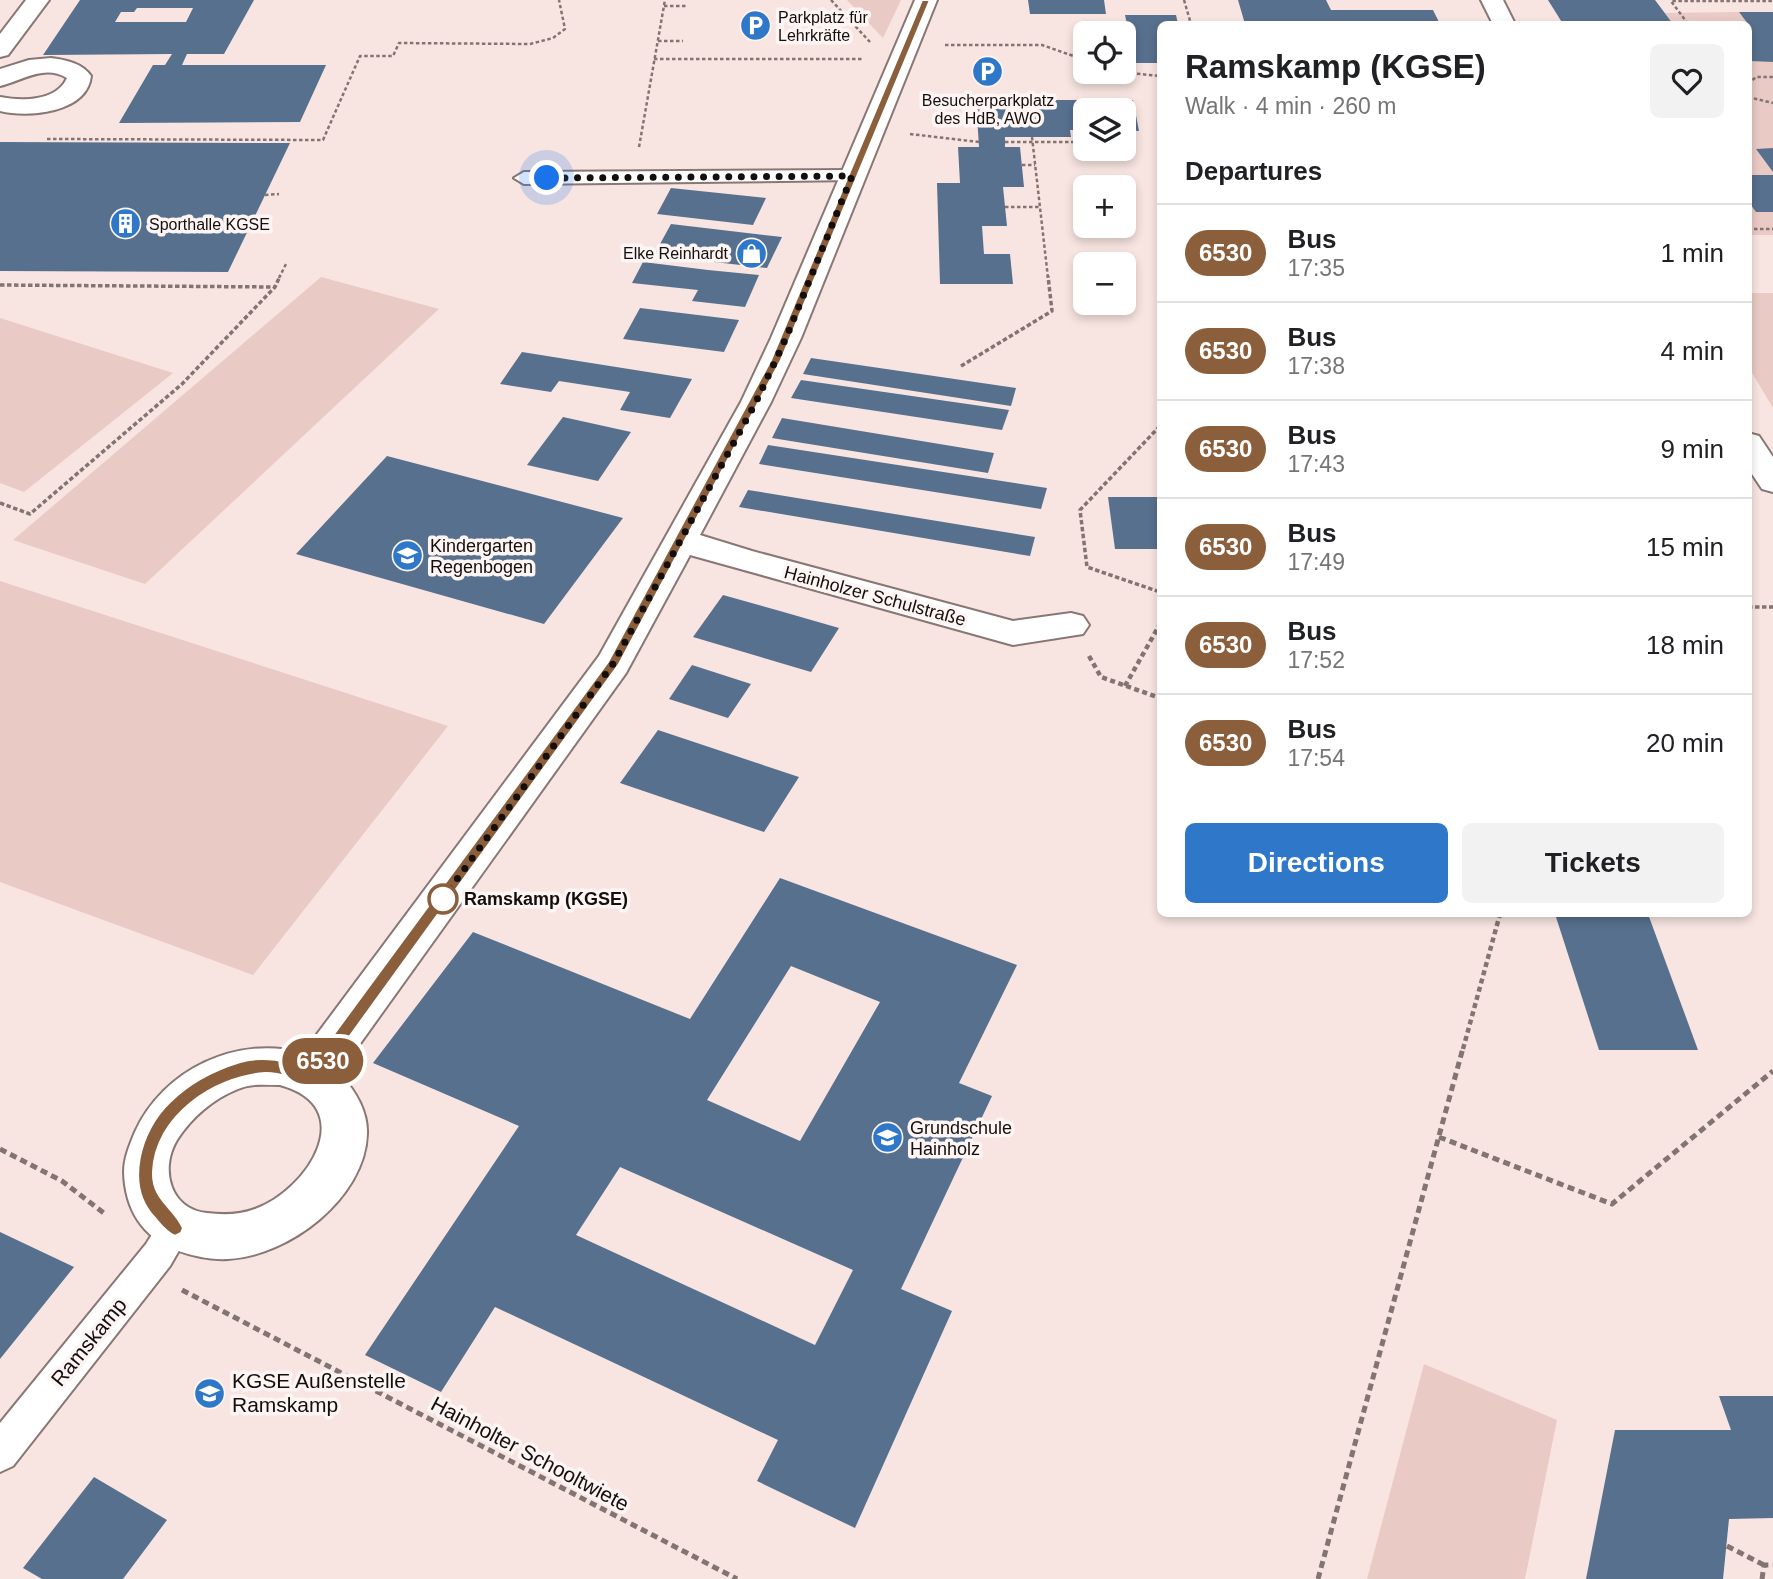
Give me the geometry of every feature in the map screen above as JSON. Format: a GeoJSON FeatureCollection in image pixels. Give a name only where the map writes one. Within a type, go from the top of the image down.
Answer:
{"type":"FeatureCollection","features":[{"type":"Feature","properties":{"kind":"street"},"geometry":{"type":"LineString","coordinates":[[0,50],[38,0]]}},
{"type":"Feature","properties":{"kind":"street"},"geometry":{"type":"LineString","coordinates":[[312,1075],[613,664],[756,402],[786,338],[926,0]]}},
{"type":"Feature","properties":{"kind":"street"},"geometry":{"type":"LineString","coordinates":[[1492,0],[1502,21]]}},
{"type":"Feature","properties":{"kind":"street"},"geometry":{"type":"LineString","coordinates":[[0,104],[28,107],[46,104],[71,93],[78,84],[79,76],[72,70],[59,66],[43,66],[3,74]]}},
{"type":"Feature","properties":{"kind":"street"},"geometry":{"type":"LineString","coordinates":[[1752,449],[1773,482]]}},
{"type":"Feature","properties":{"kind":"street","name":"Hainholzer Schulstraße"},"geometry":{"type":"LineString","coordinates":[[681,540],[742,560],[1013,633],[1071,625]]}},
{"type":"Feature","properties":{"kind":"street"},"geometry":{"type":"LineString","coordinates":[[280,1066],[312,1075],[335,1096],[345,1125],[340,1159],[320,1192],[289,1219],[250,1236],[167,1241],[152,1204],[145,1173],[153,1139],[174,1108],[206,1083],[243,1068],[280,1066]]}},
{"type":"Feature","properties":{"kind":"lane"},"geometry":{"type":"LineString","coordinates":[[524,178],[852,176]]}},
{"type":"Feature","properties":{"kind":"lane","name":"Ramskamp"},"geometry":{"type":"LineString","coordinates":[[0,1453],[167,1241]]}},
{"type":"Feature","properties":{"kind":"path"},"geometry":{"type":"LineString","coordinates":[[40,139],[323,140],[360,56],[393,56],[399,43],[530,44],[549,41],[565,29],[559,0]]}},
{"type":"Feature","properties":{"kind":"path"},"geometry":{"type":"LineString","coordinates":[[634,177],[664,0]]}},
{"type":"Feature","properties":{"kind":"path"},"geometry":{"type":"LineString","coordinates":[[654,58],[864,59],[872,44],[831,0]]}},
{"type":"Feature","properties":{"kind":"path"},"geometry":{"type":"LineString","coordinates":[[1184,0],[1190,21]]}},
{"type":"Feature","properties":{"kind":"path"},"geometry":{"type":"LineString","coordinates":[[1686,21],[1671,1],[1773,1]]}},
{"type":"Feature","properties":{"kind":"path"},"geometry":{"type":"LineString","coordinates":[[664,6],[687,6]]}},
{"type":"Feature","properties":{"kind":"path"},"geometry":{"type":"LineString","coordinates":[[658,41],[683,41]]}},
{"type":"Feature","properties":{"kind":"path"},"geometry":{"type":"LineString","coordinates":[[907,44],[1042,45],[1073,56]]}},
{"type":"Feature","properties":{"kind":"path"},"geometry":{"type":"LineString","coordinates":[[1136,74],[1157,76]]}},
{"type":"Feature","properties":{"kind":"path"},"geometry":{"type":"LineString","coordinates":[[1752,80],[1756,77],[1773,77]]}},
{"type":"Feature","properties":{"kind":"path"},"geometry":{"type":"LineString","coordinates":[[1752,98],[1773,103]]}},
{"type":"Feature","properties":{"kind":"path"},"geometry":{"type":"LineString","coordinates":[[872,129],[979,142]]}},
{"type":"Feature","properties":{"kind":"path"},"geometry":{"type":"LineString","coordinates":[[961,366],[1052,311],[1032,140]]}},
{"type":"Feature","properties":{"kind":"path"},"geometry":{"type":"LineString","coordinates":[[1005,142],[1073,142]]}},
{"type":"Feature","properties":{"kind":"path"},"geometry":{"type":"LineString","coordinates":[[1022,166],[1035,166]]}},
{"type":"Feature","properties":{"kind":"path"},"geometry":{"type":"LineString","coordinates":[[265,195],[279,194]]}},
{"type":"Feature","properties":{"kind":"path"},"geometry":{"type":"LineString","coordinates":[[1005,207],[1040,207]]}},
{"type":"Feature","properties":{"kind":"path"},"geometry":{"type":"LineString","coordinates":[[1752,229],[1773,229]]}},
{"type":"Feature","properties":{"kind":"path"},"geometry":{"type":"LineString","coordinates":[[0,503],[30,514],[182,384],[275,287],[286,264]]}},
{"type":"Feature","properties":{"kind":"path"},"geometry":{"type":"LineString","coordinates":[[0,285],[275,287]]}},
{"type":"Feature","properties":{"kind":"path"},"geometry":{"type":"LineString","coordinates":[[1157,429],[1080,510],[1087,567],[1157,591]]}},
{"type":"Feature","properties":{"kind":"path"},"geometry":{"type":"LineString","coordinates":[[1752,607],[1773,607]]}},
{"type":"Feature","properties":{"kind":"path"},"geometry":{"type":"LineString","coordinates":[[1071,625],[1101,677],[1157,697]]}},
{"type":"Feature","properties":{"kind":"path"},"geometry":{"type":"LineString","coordinates":[[1125,686],[1157,629]]}},
{"type":"Feature","properties":{"kind":"path"},"geometry":{"type":"LineString","coordinates":[[1318,1579],[1499,917]]}},
{"type":"Feature","properties":{"kind":"path"},"geometry":{"type":"LineString","coordinates":[[1439,1137],[1612,1203],[1773,1071]]}},
{"type":"Feature","properties":{"kind":"path","name":"Hainholter Schooltwiete"},"geometry":{"type":"LineString","coordinates":[[0,1149],[167,1241],[175,1287],[737,1579]]}},
{"type":"Feature","properties":{"kind":"path"},"geometry":{"type":"LineString","coordinates":[[1727,1546],[1764,1565],[1773,1565]]}},
{"type":"Feature","properties":{"kind":"path"},"geometry":{"type":"LineString","coordinates":[[1762,1579],[1764,1565]]}},
{"type":"Feature","properties":{"kind":"shaded area"},"geometry":{"type":"Polygon","coordinates":[[[847,0],[901,0],[883,38],[847,0]]]}},
{"type":"Feature","properties":{"kind":"shaded area"},"geometry":{"type":"Polygon","coordinates":[[[1739,12],[1746,21],[1671,21],[1665,13],[1739,12]]]}},
{"type":"Feature","properties":{"kind":"shaded area"},"geometry":{"type":"Polygon","coordinates":[[[1752,61],[1773,62],[1773,235],[1752,235],[1752,61]]]}},
{"type":"Feature","properties":{"kind":"shaded area"},"geometry":{"type":"Polygon","coordinates":[[[321,277],[439,309],[145,584],[13,540],[321,277]]]}},
{"type":"Feature","properties":{"kind":"shaded area"},"geometry":{"type":"Polygon","coordinates":[[[1752,293],[1773,293],[1773,408],[1752,373],[1752,293]]]}},
{"type":"Feature","properties":{"kind":"shaded area"},"geometry":{"type":"Polygon","coordinates":[[[0,318],[173,373],[24,492],[0,483],[0,318]]]}},
{"type":"Feature","properties":{"kind":"shaded area"},"geometry":{"type":"Polygon","coordinates":[[[0,581],[448,726],[253,975],[0,882],[0,581]]]}},
{"type":"Feature","properties":{"kind":"shaded area"},"geometry":{"type":"Polygon","coordinates":[[[1424,1364],[1557,1420],[1525,1579],[1367,1579],[1424,1364]]]}},
{"type":"Feature","properties":{"kind":"building"},"geometry":{"type":"Polygon","coordinates":[[[80,0],[254,0],[224,54],[187,54],[182,65],[326,65],[300,122],[119,123],[153,65],[165,65],[172,54],[43,55],[80,0]],[[137,8],[134,12],[121,12],[115,22],[186,22],[193,8],[137,8]]]}},
{"type":"Feature","properties":{"kind":"building"},"geometry":{"type":"Polygon","coordinates":[[[1028,0],[1104,0],[1106,14],[1030,14],[1028,0]]]}},
{"type":"Feature","properties":{"kind":"building"},"geometry":{"type":"Polygon","coordinates":[[[1238,0],[1326,0],[1331,10],[1433,10],[1438,21],[1244,21],[1238,0]]]}},
{"type":"Feature","properties":{"kind":"building"},"geometry":{"type":"Polygon","coordinates":[[[1548,0],[1655,0],[1671,21],[1561,21],[1548,0]]]}},
{"type":"Feature","properties":{"kind":"building"},"geometry":{"type":"Polygon","coordinates":[[[1739,12],[1773,12],[1773,62],[1752,61],[1752,21],[1746,21],[1739,12]]]}},
{"type":"Feature","properties":{"kind":"building"},"geometry":{"type":"Polygon","coordinates":[[[1125,15],[1176,15],[1177,21],[1157,21],[1157,63],[1136,63],[1136,21],[1126,21],[1125,15]]]}},
{"type":"Feature","properties":{"kind":"building"},"geometry":{"type":"Polygon","coordinates":[[[976,100],[1073,100],[1071,137],[1005,137],[1005,147],[1020,147],[1024,187],[1003,187],[1007,226],[982,226],[984,254],[1010,254],[1013,284],[940,284],[937,183],[960,183],[958,147],[979,147],[976,100]]]}},
{"type":"Feature","properties":{"kind":"building","name":"Sporthalle KGSE"},"geometry":{"type":"Polygon","coordinates":[[[0,142],[290,143],[228,272],[0,271],[0,142]]]}},
{"type":"Feature","properties":{"kind":"building"},"geometry":{"type":"Polygon","coordinates":[[[1773,148],[1773,172],[1756,149],[1773,148]]]}},
{"type":"Feature","properties":{"kind":"building"},"geometry":{"type":"Polygon","coordinates":[[[1752,175],[1773,175],[1773,212],[1756,212],[1752,206],[1752,175]]]}},
{"type":"Feature","properties":{"kind":"building"},"geometry":{"type":"Polygon","coordinates":[[[671,188],[766,198],[753,225],[657,214],[671,188]]]}},
{"type":"Feature","properties":{"kind":"building"},"geometry":{"type":"Polygon","coordinates":[[[671,224],[782,237],[767,268],[654,255],[671,224]]]}},
{"type":"Feature","properties":{"kind":"building"},"geometry":{"type":"Polygon","coordinates":[[[643,262],[759,275],[745,307],[692,301],[698,290],[632,283],[643,262]]]}},
{"type":"Feature","properties":{"kind":"building"},"geometry":{"type":"Polygon","coordinates":[[[640,308],[739,320],[724,352],[623,339],[640,308]]]}},
{"type":"Feature","properties":{"kind":"building"},"geometry":{"type":"Polygon","coordinates":[[[522,352],[692,379],[670,418],[620,410],[630,392],[559,381],[551,392],[500,384],[522,352]]]}},
{"type":"Feature","properties":{"kind":"building"},"geometry":{"type":"Polygon","coordinates":[[[811,358],[1016,388],[1011,406],[803,374],[811,358]]]}},
{"type":"Feature","properties":{"kind":"building"},"geometry":{"type":"Polygon","coordinates":[[[801,380],[1009,410],[1002,430],[791,398],[801,380]]]}},
{"type":"Feature","properties":{"kind":"building"},"geometry":{"type":"Polygon","coordinates":[[[563,417],[631,432],[598,481],[527,465],[563,417]]]}},
{"type":"Feature","properties":{"kind":"building"},"geometry":{"type":"Polygon","coordinates":[[[782,418],[994,453],[988,473],[772,438],[782,418]]]}},
{"type":"Feature","properties":{"kind":"building"},"geometry":{"type":"Polygon","coordinates":[[[768,445],[1047,488],[1041,509],[759,464],[768,445]]]}},
{"type":"Feature","properties":{"kind":"building"},"geometry":{"type":"Polygon","coordinates":[[[387,456],[623,518],[544,624],[296,554],[387,456]]]}},
{"type":"Feature","properties":{"kind":"building"},"geometry":{"type":"Polygon","coordinates":[[[748,490],[1035,537],[1030,556],[739,507],[748,490]]]}},
{"type":"Feature","properties":{"kind":"building"},"geometry":{"type":"Polygon","coordinates":[[[1108,497],[1157,497],[1157,549],[1115,549],[1108,497]]]}},
{"type":"Feature","properties":{"kind":"building"},"geometry":{"type":"Polygon","coordinates":[[[723,595],[839,628],[811,672],[693,637],[723,595]]]}},
{"type":"Feature","properties":{"kind":"building"},"geometry":{"type":"Polygon","coordinates":[[[692,665],[751,684],[728,718],[669,699],[692,665]]]}},
{"type":"Feature","properties":{"kind":"building"},"geometry":{"type":"Polygon","coordinates":[[[658,730],[799,777],[764,832],[620,783],[658,730]]]}},
{"type":"Feature","properties":{"kind":"building"},"geometry":{"type":"Polygon","coordinates":[[[780,878],[1017,965],[959,1083],[992,1096],[901,1289],[952,1311],[855,1528],[757,1481],[778,1440],[495,1307],[441,1392],[365,1355],[519,1126],[373,1063],[473,932],[690,1019],[780,878]],[[791,966],[707,1100],[800,1141],[880,1002],[791,966]],[[620,1167],[576,1235],[815,1345],[853,1270],[620,1167]]]}},
{"type":"Feature","properties":{"kind":"building"},"geometry":{"type":"Polygon","coordinates":[[[1556,917],[1649,917],[1698,1050],[1599,1050],[1556,917]]]}},
{"type":"Feature","properties":{"kind":"building"},"geometry":{"type":"Polygon","coordinates":[[[0,1232],[74,1267],[0,1359],[0,1232]]]}},
{"type":"Feature","properties":{"kind":"building"},"geometry":{"type":"Polygon","coordinates":[[[1719,1396],[1773,1396],[1773,1518],[1729,1519],[1723,1579],[1586,1579],[1615,1430],[1731,1430],[1719,1396]]]}},
{"type":"Feature","properties":{"kind":"building"},"geometry":{"type":"Polygon","coordinates":[[[94,1477],[167,1520],[123,1579],[42,1579],[23,1568],[94,1477]]]}},
{"type":"Feature","properties":{"kind":"bus line","name":"6530"},"geometry":{"type":"LineString","coordinates":[[175,1228],[152,1204],[145,1173],[153,1139],[174,1108],[206,1083],[243,1068],[280,1066],[312,1075],[487,840],[613,664],[756,402],[776,360],[926,0]]}},
{"type":"Feature","properties":{"kind":"place","name":"Parkplatz für Lehrkräfte"},"geometry":{"type":"Point","coordinates":[755,26]}},
{"type":"Feature","properties":{"kind":"place","name":"Besucherparkplatz des HdB, AWO"},"geometry":{"type":"Point","coordinates":[988,71]}},
{"type":"Feature","properties":{"kind":"place","name":"Sporthalle KGSE"},"geometry":{"type":"Point","coordinates":[126,224]}},
{"type":"Feature","properties":{"kind":"place","name":"Elke Reinhardt"},"geometry":{"type":"Point","coordinates":[751,253]}},
{"type":"Feature","properties":{"kind":"place","name":"Kindergarten Regenbogen"},"geometry":{"type":"Point","coordinates":[407,556]}},
{"type":"Feature","properties":{"kind":"place","name":"Ramskamp (KGSE)"},"geometry":{"type":"Point","coordinates":[443,899]}},
{"type":"Feature","properties":{"kind":"place","name":"Grundschule Hainholz"},"geometry":{"type":"Point","coordinates":[887,1138]}},
{"type":"Feature","properties":{"kind":"place","name":"KGSE Außenstelle Ramskamp"},"geometry":{"type":"Point","coordinates":[209,1393]}},
{"type":"Feature","properties":{"kind":"route"},"geometry":{"type":"LineString","coordinates":[[443,899],[439,904],[613,664],[756,402],[786,338],[852,176],[547,178]]}}]}
